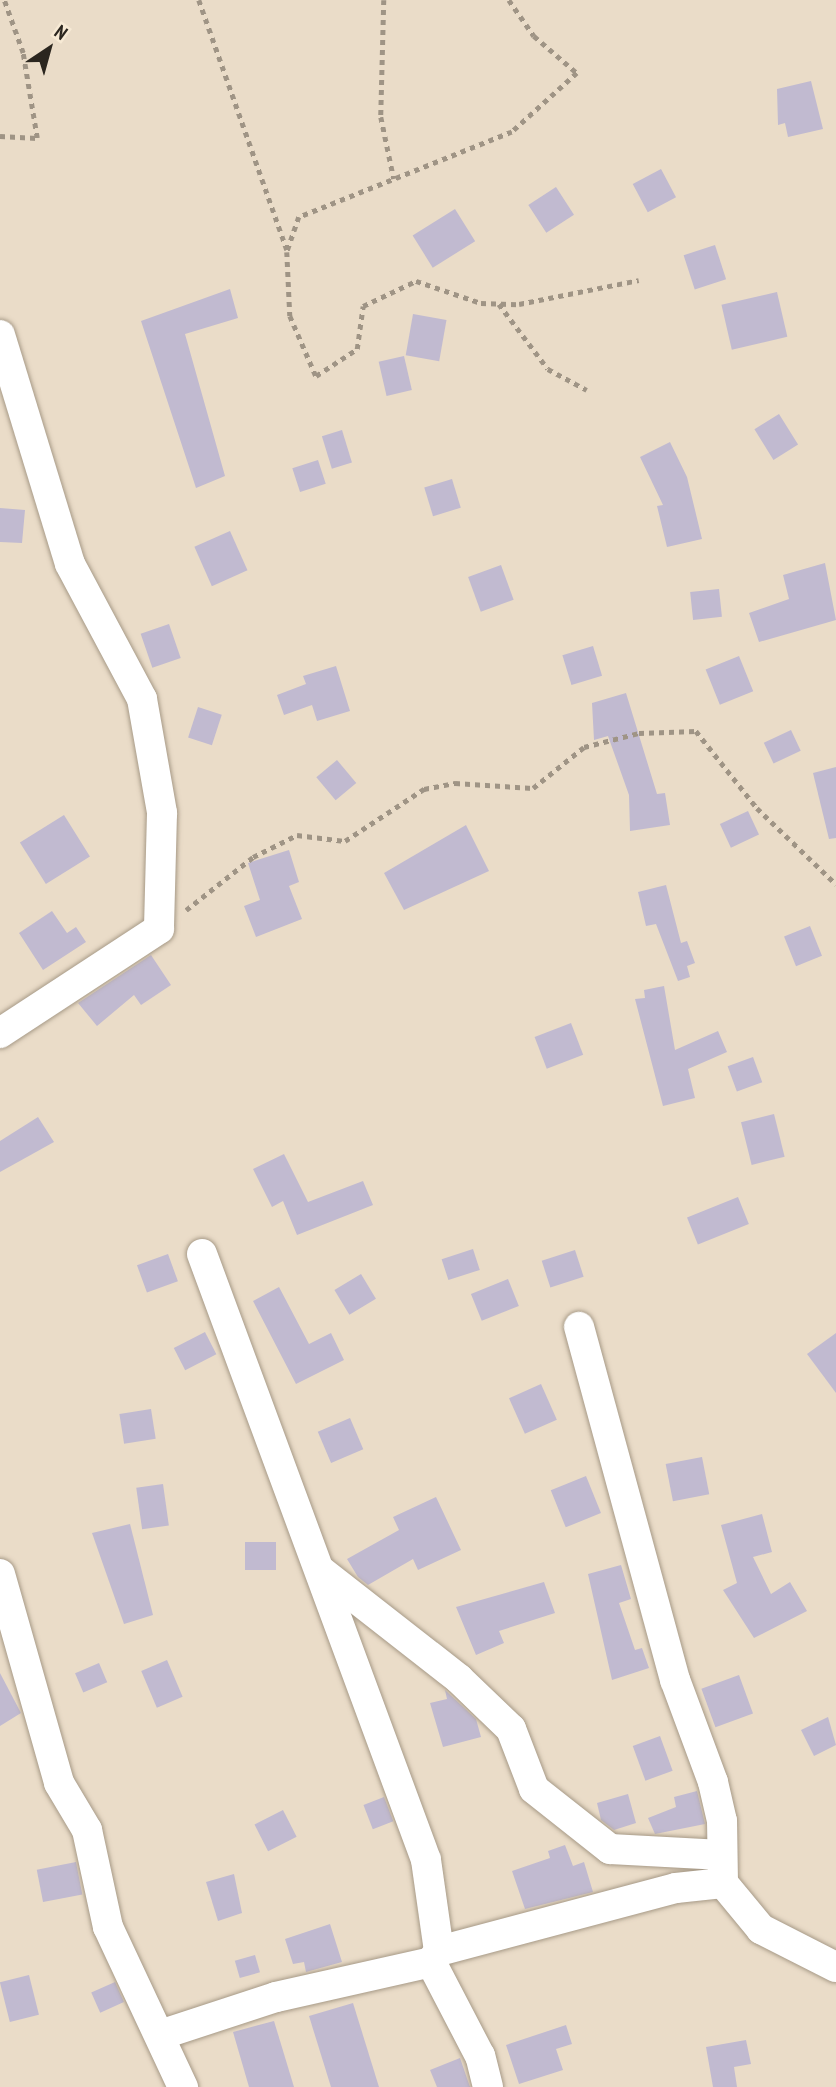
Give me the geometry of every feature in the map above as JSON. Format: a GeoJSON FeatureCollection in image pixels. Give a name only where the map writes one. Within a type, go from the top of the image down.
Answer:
{"type":"FeatureCollection","features":[{"type":"Feature","properties":{"kind":"street"},"geometry":{"type":"LineString","coordinates":[[0,335],[70,564],[142,699],[162,813],[159,929],[0,1033]]}},
{"type":"Feature","properties":{"kind":"street"},"geometry":{"type":"LineString","coordinates":[[202,1254],[260,1422],[321,1572],[426,1860],[435,1957],[480,2056],[488,2087]]}},
{"type":"Feature","properties":{"kind":"street"},"geometry":{"type":"LineString","coordinates":[[579,1327],[675,1680],[713,1782],[723,1869],[761,1928],[836,1967]]}},
{"type":"Feature","properties":{"kind":"street"},"geometry":{"type":"LineString","coordinates":[[321,1572],[503,1721],[534,1789],[610,1849],[723,1869]]}},
{"type":"Feature","properties":{"kind":"street"},"geometry":{"type":"LineString","coordinates":[[0,1574],[59,1783],[87,1830],[108,1927],[183,2087]]}},
{"type":"Feature","properties":{"kind":"street"},"geometry":{"type":"LineString","coordinates":[[160,2035],[276,1997],[435,1957],[676,1888],[723,1869]]}},
{"type":"Feature","properties":{"kind":"path"},"geometry":{"type":"LineString","coordinates":[[0,136],[37,138],[23,53],[4,0]]}},
{"type":"Feature","properties":{"kind":"path"},"geometry":{"type":"LineString","coordinates":[[199,0],[287,252],[290,317],[316,376],[357,349],[363,306],[416,281],[498,304],[639,280]]}},
{"type":"Feature","properties":{"kind":"path"},"geometry":{"type":"LineString","coordinates":[[384,0],[381,117],[394,179]]}},
{"type":"Feature","properties":{"kind":"path"},"geometry":{"type":"LineString","coordinates":[[287,252],[299,217],[512,132],[577,74],[534,36],[509,0]]}},
{"type":"Feature","properties":{"kind":"path"},"geometry":{"type":"LineString","coordinates":[[498,304],[548,369],[587,390]]}},
{"type":"Feature","properties":{"kind":"path"},"geometry":{"type":"LineString","coordinates":[[159,929],[253,857],[297,835],[345,841],[424,789],[455,783],[533,788],[584,747],[639,733],[696,731],[757,808],[836,884]]}},
{"type":"Feature","properties":{"kind":"building"},"geometry":{"type":"Polygon","coordinates":[[[811,81],[823,129],[788,137],[785,123],[778,125],[777,89],[811,81]]]}},
{"type":"Feature","properties":{"kind":"building"},"geometry":{"type":"Polygon","coordinates":[[[661,169],[676,197],[648,212],[633,184],[661,169]]]}},
{"type":"Feature","properties":{"kind":"building"},"geometry":{"type":"Polygon","coordinates":[[[556,187],[574,215],[546,233],[528,205],[556,187]]]}},
{"type":"Feature","properties":{"kind":"building"},"geometry":{"type":"Polygon","coordinates":[[[455,209],[475,241],[433,268],[413,235],[455,209]]]}},
{"type":"Feature","properties":{"kind":"building"},"geometry":{"type":"Polygon","coordinates":[[[715,245],[726,279],[695,289],[684,255],[715,245]]]}},
{"type":"Feature","properties":{"kind":"building"},"geometry":{"type":"Polygon","coordinates":[[[230,289],[238,318],[185,334],[225,476],[196,488],[141,321],[230,289]]]}},
{"type":"Feature","properties":{"kind":"building"},"geometry":{"type":"Polygon","coordinates":[[[777,292],[787,337],[732,350],[721,305],[777,292]]]}},
{"type":"Feature","properties":{"kind":"building"},"geometry":{"type":"Polygon","coordinates":[[[413,314],[446,320],[439,361],[406,355],[413,314]]]}},
{"type":"Feature","properties":{"kind":"building"},"geometry":{"type":"Polygon","coordinates":[[[404,356],[412,390],[387,396],[379,362],[404,356]]]}},
{"type":"Feature","properties":{"kind":"building"},"geometry":{"type":"Polygon","coordinates":[[[779,414],[798,445],[773,460],[754,429],[779,414]]]}},
{"type":"Feature","properties":{"kind":"building"},"geometry":{"type":"Polygon","coordinates":[[[342,430],[352,463],[332,469],[322,436],[342,430]]]}},
{"type":"Feature","properties":{"kind":"building"},"geometry":{"type":"Polygon","coordinates":[[[670,442],[687,477],[702,539],[667,547],[657,506],[663,505],[640,457],[670,442]]]}},
{"type":"Feature","properties":{"kind":"building"},"geometry":{"type":"Polygon","coordinates":[[[318,460],[326,484],[300,492],[292,468],[318,460]]]}},
{"type":"Feature","properties":{"kind":"building"},"geometry":{"type":"Polygon","coordinates":[[[452,479],[461,508],[433,516],[424,487],[452,479]]]}},
{"type":"Feature","properties":{"kind":"building"},"geometry":{"type":"Polygon","coordinates":[[[0,508],[25,510],[22,543],[0,542],[0,508]]]}},
{"type":"Feature","properties":{"kind":"building"},"geometry":{"type":"Polygon","coordinates":[[[230,531],[247,570],[212,586],[194,547],[230,531]]]}},
{"type":"Feature","properties":{"kind":"building"},"geometry":{"type":"Polygon","coordinates":[[[825,563],[836,620],[759,642],[749,613],[789,599],[783,575],[825,563]]]}},
{"type":"Feature","properties":{"kind":"building"},"geometry":{"type":"Polygon","coordinates":[[[501,565],[514,600],[481,612],[468,577],[501,565]]]}},
{"type":"Feature","properties":{"kind":"building"},"geometry":{"type":"Polygon","coordinates":[[[719,589],[722,617],[693,620],[690,592],[719,589]]]}},
{"type":"Feature","properties":{"kind":"building"},"geometry":{"type":"Polygon","coordinates":[[[169,624],[181,658],[152,668],[141,634],[169,624]]]}},
{"type":"Feature","properties":{"kind":"building"},"geometry":{"type":"Polygon","coordinates":[[[593,646],[602,676],[571,685],[562,655],[593,646]]]}},
{"type":"Feature","properties":{"kind":"building"},"geometry":{"type":"Polygon","coordinates":[[[739,656],[753,691],[720,705],[706,669],[739,656]]]}},
{"type":"Feature","properties":{"kind":"building"},"geometry":{"type":"Polygon","coordinates":[[[336,666],[350,711],[317,721],[312,705],[284,715],[277,695],[306,684],[303,676],[336,666]]]}},
{"type":"Feature","properties":{"kind":"building"},"geometry":{"type":"Polygon","coordinates":[[[626,693],[657,794],[665,793],[670,825],[630,831],[629,795],[608,736],[594,740],[592,703],[626,693]]]}},
{"type":"Feature","properties":{"kind":"building"},"geometry":{"type":"Polygon","coordinates":[[[198,707],[222,715],[212,745],[188,737],[198,707]]]}},
{"type":"Feature","properties":{"kind":"building"},"geometry":{"type":"Polygon","coordinates":[[[791,730],[801,751],[774,764],[764,743],[791,730]]]}},
{"type":"Feature","properties":{"kind":"building"},"geometry":{"type":"Polygon","coordinates":[[[337,760],[356,783],[336,800],[316,777],[337,760]]]}},
{"type":"Feature","properties":{"kind":"building"},"geometry":{"type":"Polygon","coordinates":[[[836,767],[836,838],[829,839],[813,773],[836,767]]]}},
{"type":"Feature","properties":{"kind":"building"},"geometry":{"type":"Polygon","coordinates":[[[748,811],[759,835],[731,848],[720,824],[748,811]]]}},
{"type":"Feature","properties":{"kind":"building"},"geometry":{"type":"Polygon","coordinates":[[[64,815],[90,857],[46,884],[20,843],[64,815]]]}},
{"type":"Feature","properties":{"kind":"building"},"geometry":{"type":"Polygon","coordinates":[[[466,825],[489,871],[404,910],[384,873],[466,825]]]}},
{"type":"Feature","properties":{"kind":"building"},"geometry":{"type":"Polygon","coordinates":[[[289,850],[299,882],[289,886],[302,919],[256,937],[244,906],[260,900],[248,863],[289,850]]]}},
{"type":"Feature","properties":{"kind":"building"},"geometry":{"type":"Polygon","coordinates":[[[666,885],[681,943],[687,941],[695,963],[687,966],[690,977],[678,981],[656,924],[646,926],[638,892],[666,885]]]}},
{"type":"Feature","properties":{"kind":"building"},"geometry":{"type":"Polygon","coordinates":[[[52,911],[67,933],[76,927],[86,942],[43,970],[19,933],[52,911]]]}},
{"type":"Feature","properties":{"kind":"building"},"geometry":{"type":"Polygon","coordinates":[[[810,926],[822,956],[796,966],[784,936],[810,926]]]}},
{"type":"Feature","properties":{"kind":"building"},"geometry":{"type":"Polygon","coordinates":[[[151,955],[171,985],[141,1005],[134,995],[97,1026],[78,1003],[151,955]]]}},
{"type":"Feature","properties":{"kind":"building"},"geometry":{"type":"Polygon","coordinates":[[[664,986],[675,1050],[718,1031],[727,1052],[688,1069],[695,1098],[663,1106],[635,999],[645,998],[644,990],[664,986]]]}},
{"type":"Feature","properties":{"kind":"building"},"geometry":{"type":"Polygon","coordinates":[[[571,1023],[583,1055],[547,1069],[535,1037],[571,1023]]]}},
{"type":"Feature","properties":{"kind":"building"},"geometry":{"type":"Polygon","coordinates":[[[753,1057],[762,1082],[737,1092],[728,1066],[753,1057]]]}},
{"type":"Feature","properties":{"kind":"building"},"geometry":{"type":"Polygon","coordinates":[[[774,1114],[785,1157],[752,1165],[741,1122],[774,1114]]]}},
{"type":"Feature","properties":{"kind":"building"},"geometry":{"type":"Polygon","coordinates":[[[38,1117],[54,1142],[0,1172],[0,1141],[38,1117]]]}},
{"type":"Feature","properties":{"kind":"building"},"geometry":{"type":"Polygon","coordinates":[[[284,1154],[308,1202],[363,1181],[373,1205],[297,1235],[283,1201],[272,1207],[253,1169],[284,1154]]]}},
{"type":"Feature","properties":{"kind":"building"},"geometry":{"type":"Polygon","coordinates":[[[738,1197],[749,1224],[698,1244],[687,1218],[738,1197]]]}},
{"type":"Feature","properties":{"kind":"building"},"geometry":{"type":"Polygon","coordinates":[[[473,1249],[480,1270],[448,1280],[442,1259],[473,1249]]]}},
{"type":"Feature","properties":{"kind":"building"},"geometry":{"type":"Polygon","coordinates":[[[575,1250],[584,1277],[550,1287],[542,1261],[575,1250]]]}},
{"type":"Feature","properties":{"kind":"building"},"geometry":{"type":"Polygon","coordinates":[[[168,1254],[178,1281],[147,1293],[137,1265],[168,1254]]]}},
{"type":"Feature","properties":{"kind":"building"},"geometry":{"type":"Polygon","coordinates":[[[361,1274],[376,1299],[349,1315],[334,1290],[361,1274]]]}},
{"type":"Feature","properties":{"kind":"building"},"geometry":{"type":"Polygon","coordinates":[[[508,1279],[519,1306],[482,1321],[471,1294],[508,1279]]]}},
{"type":"Feature","properties":{"kind":"building"},"geometry":{"type":"Polygon","coordinates":[[[279,1287],[309,1344],[331,1333],[344,1360],[296,1384],[253,1301],[279,1287]]]}},
{"type":"Feature","properties":{"kind":"building"},"geometry":{"type":"Polygon","coordinates":[[[205,1332],[216,1354],[185,1370],[174,1348],[205,1332]]]}},
{"type":"Feature","properties":{"kind":"building"},"geometry":{"type":"Polygon","coordinates":[[[836,1333],[836,1393],[807,1354],[836,1333]]]}},
{"type":"Feature","properties":{"kind":"building"},"geometry":{"type":"Polygon","coordinates":[[[541,1384],[557,1420],[525,1434],[509,1398],[541,1384]]]}},
{"type":"Feature","properties":{"kind":"building"},"geometry":{"type":"Polygon","coordinates":[[[151,1409],[156,1439],[124,1444],[119,1414],[151,1409]]]}},
{"type":"Feature","properties":{"kind":"building"},"geometry":{"type":"Polygon","coordinates":[[[350,1418],[363,1449],[331,1463],[318,1432],[350,1418]]]}},
{"type":"Feature","properties":{"kind":"building"},"geometry":{"type":"Polygon","coordinates":[[[702,1457],[709,1494],[673,1501],[666,1464],[702,1457]]]}},
{"type":"Feature","properties":{"kind":"building"},"geometry":{"type":"Polygon","coordinates":[[[586,1476],[601,1513],[566,1527],[551,1490],[586,1476]]]}},
{"type":"Feature","properties":{"kind":"building"},"geometry":{"type":"Polygon","coordinates":[[[163,1484],[169,1526],[142,1529],[136,1488],[163,1484]]]}},
{"type":"Feature","properties":{"kind":"building"},"geometry":{"type":"Polygon","coordinates":[[[436,1497],[461,1550],[418,1570],[413,1559],[368,1585],[358,1577],[347,1559],[399,1530],[393,1517],[436,1497]]]}},
{"type":"Feature","properties":{"kind":"building"},"geometry":{"type":"Polygon","coordinates":[[[762,1514],[772,1552],[753,1557],[771,1594],[790,1582],[807,1611],[754,1638],[723,1590],[737,1583],[721,1525],[762,1514]]]}},
{"type":"Feature","properties":{"kind":"building"},"geometry":{"type":"Polygon","coordinates":[[[130,1524],[153,1615],[124,1624],[92,1533],[130,1524]]]}},
{"type":"Feature","properties":{"kind":"building"},"geometry":{"type":"Polygon","coordinates":[[[245,1542],[276,1542],[276,1570],[245,1570],[245,1542]]]}},
{"type":"Feature","properties":{"kind":"building"},"geometry":{"type":"Polygon","coordinates":[[[621,1565],[631,1599],[619,1603],[635,1650],[642,1648],[649,1668],[612,1680],[588,1574],[621,1565]]]}},
{"type":"Feature","properties":{"kind":"building"},"geometry":{"type":"Polygon","coordinates":[[[544,1582],[555,1613],[499,1631],[504,1643],[476,1655],[456,1607],[544,1582]]]}},
{"type":"Feature","properties":{"kind":"building"},"geometry":{"type":"Polygon","coordinates":[[[167,1660],[183,1697],[157,1708],[141,1671],[167,1660]]]}},
{"type":"Feature","properties":{"kind":"building"},"geometry":{"type":"Polygon","coordinates":[[[99,1663],[107,1682],[83,1692],[75,1673],[99,1663]]]}},
{"type":"Feature","properties":{"kind":"building"},"geometry":{"type":"Polygon","coordinates":[[[0,1673],[21,1713],[0,1726],[0,1673]]]}},
{"type":"Feature","properties":{"kind":"building"},"geometry":{"type":"Polygon","coordinates":[[[739,1675],[753,1714],[715,1727],[701,1689],[739,1675]]]}},
{"type":"Feature","properties":{"kind":"building"},"geometry":{"type":"Polygon","coordinates":[[[445,1690],[476,1719],[481,1737],[443,1747],[430,1703],[447,1699],[445,1690]]]}},
{"type":"Feature","properties":{"kind":"building"},"geometry":{"type":"Polygon","coordinates":[[[828,1717],[836,1745],[814,1756],[801,1730],[828,1717]]]}},
{"type":"Feature","properties":{"kind":"building"},"geometry":{"type":"Polygon","coordinates":[[[660,1736],[673,1771],[645,1781],[633,1746],[660,1736]]]}},
{"type":"Feature","properties":{"kind":"building"},"geometry":{"type":"Polygon","coordinates":[[[697,1791],[705,1824],[655,1834],[648,1818],[676,1807],[674,1797],[697,1791]]]}},
{"type":"Feature","properties":{"kind":"building"},"geometry":{"type":"Polygon","coordinates":[[[628,1794],[636,1823],[614,1830],[601,1820],[597,1803],[628,1794]]]}},
{"type":"Feature","properties":{"kind":"building"},"geometry":{"type":"Polygon","coordinates":[[[384,1797],[393,1821],[373,1829],[363,1805],[384,1797]]]}},
{"type":"Feature","properties":{"kind":"building"},"geometry":{"type":"Polygon","coordinates":[[[283,1810],[297,1837],[268,1851],[254,1825],[283,1810]]]}},
{"type":"Feature","properties":{"kind":"building"},"geometry":{"type":"Polygon","coordinates":[[[565,1845],[573,1866],[584,1862],[593,1892],[525,1909],[512,1871],[550,1858],[548,1851],[565,1845]]]}},
{"type":"Feature","properties":{"kind":"building"},"geometry":{"type":"Polygon","coordinates":[[[76,1862],[82,1894],[43,1902],[37,1870],[76,1862]]]}},
{"type":"Feature","properties":{"kind":"building"},"geometry":{"type":"Polygon","coordinates":[[[234,1874],[242,1913],[218,1921],[206,1882],[234,1874]]]}},
{"type":"Feature","properties":{"kind":"building"},"geometry":{"type":"Polygon","coordinates":[[[330,1924],[342,1962],[306,1972],[304,1962],[293,1964],[285,1939],[330,1924]]]}},
{"type":"Feature","properties":{"kind":"building"},"geometry":{"type":"Polygon","coordinates":[[[255,1955],[260,1972],[240,1978],[235,1961],[255,1955]]]}},
{"type":"Feature","properties":{"kind":"building"},"geometry":{"type":"Polygon","coordinates":[[[29,1975],[39,2015],[10,2022],[0,1982],[29,1975]]]}},
{"type":"Feature","properties":{"kind":"building"},"geometry":{"type":"Polygon","coordinates":[[[115,1982],[124,2002],[100,2013],[91,1993],[115,1982]]]}},
{"type":"Feature","properties":{"kind":"building"},"geometry":{"type":"Polygon","coordinates":[[[353,2003],[379,2087],[331,2087],[309,2016],[353,2003]]]}},
{"type":"Feature","properties":{"kind":"building"},"geometry":{"type":"Polygon","coordinates":[[[274,2021],[294,2087],[249,2087],[233,2032],[274,2021]]]}},
{"type":"Feature","properties":{"kind":"building"},"geometry":{"type":"Polygon","coordinates":[[[566,2025],[572,2044],[556,2049],[563,2070],[519,2084],[506,2045],[566,2025]]]}},
{"type":"Feature","properties":{"kind":"building"},"geometry":{"type":"Polygon","coordinates":[[[746,2040],[751,2064],[734,2067],[737,2087],[713,2087],[706,2047],[746,2040]]]}},
{"type":"Feature","properties":{"kind":"building"},"geometry":{"type":"Polygon","coordinates":[[[460,2058],[470,2087],[437,2087],[430,2070],[460,2058]]]}}]}
